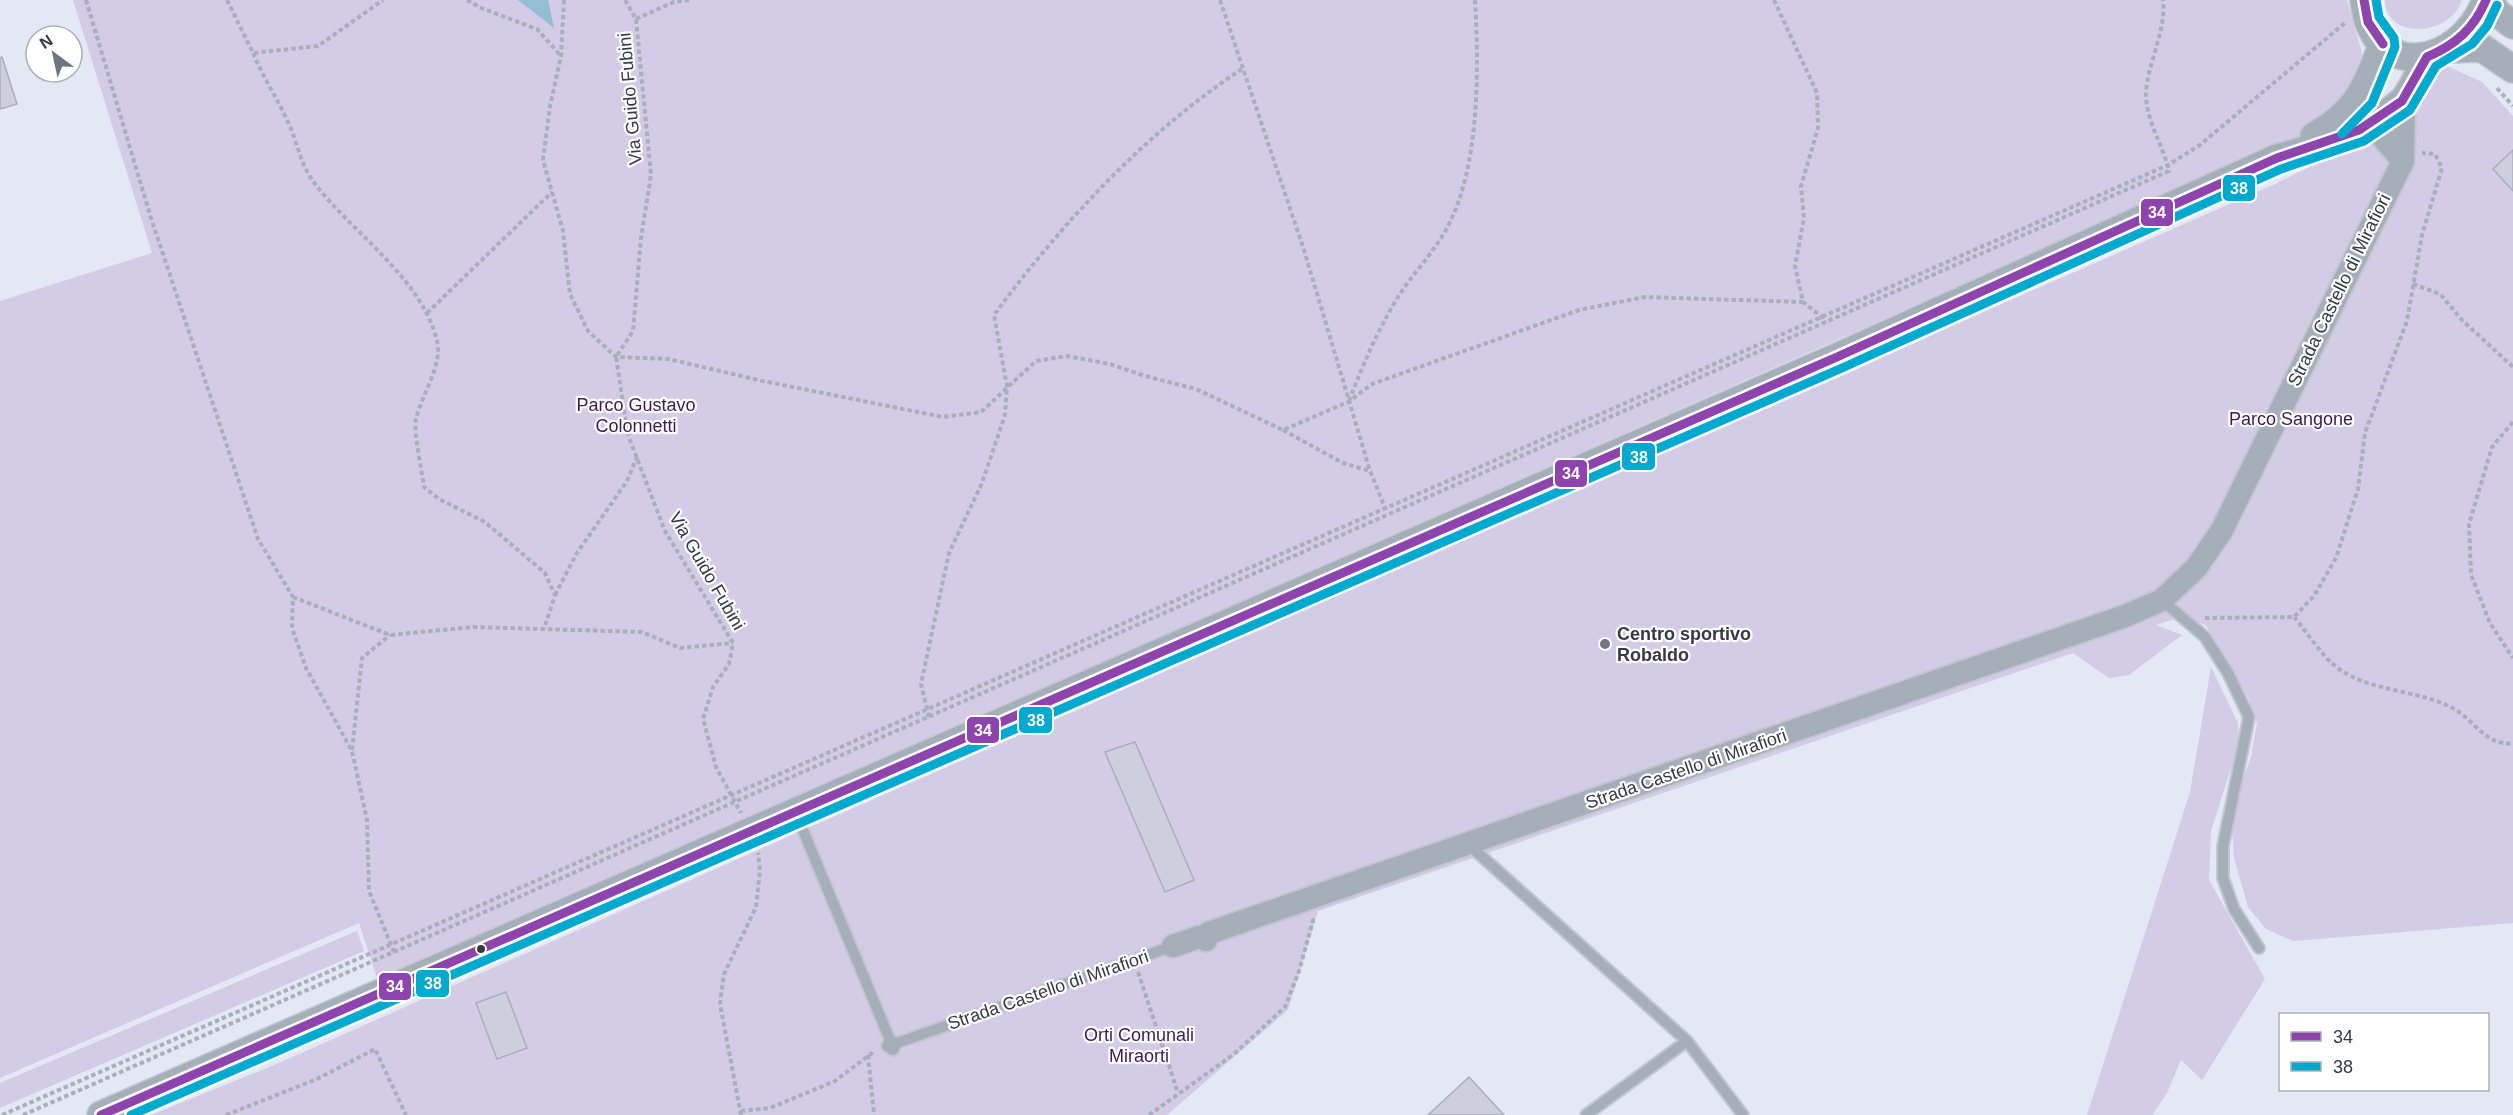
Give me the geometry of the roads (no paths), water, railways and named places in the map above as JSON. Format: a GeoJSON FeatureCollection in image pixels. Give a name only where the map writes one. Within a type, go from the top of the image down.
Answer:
{"type":"FeatureCollection","features":[{"type":"Feature","properties":{"kind":"street"},"geometry":{"type":"LineString","coordinates":[[2488,0],[2496,12],[2513,25]]}},
{"type":"Feature","properties":{"kind":"street","name":"Strada Castello di Mirafiori"},"geometry":{"type":"LineString","coordinates":[[101,1115],[1837,357],[2277,158],[2320,146],[2371,124],[2403,99],[2438,53],[2465,36],[2488,0]]}},
{"type":"Feature","properties":{"kind":"street"},"geometry":{"type":"LineString","coordinates":[[2354,7],[2383,44],[2396,53],[2412,58],[2482,48],[2513,69]]}},
{"type":"Feature","properties":{"kind":"street"},"geometry":{"type":"LineString","coordinates":[[2277,158],[2335,125],[2362,96],[2383,44]]}},
{"type":"Feature","properties":{"kind":"street"},"geometry":{"type":"LineString","coordinates":[[2362,96],[2365,114],[2371,124],[2403,156]]}},
{"type":"Feature","properties":{"kind":"street","name":"Strada Castello di Mirafiori"},"geometry":{"type":"LineString","coordinates":[[1173,946],[2114,620],[2162,600],[2196,568],[2222,530],[2403,156],[2403,99]]}},
{"type":"Feature","properties":{"kind":"lane"},"geometry":{"type":"LineString","coordinates":[[2162,600],[2205,637],[2222,661],[2249,717],[2223,846],[2223,878],[2234,909],[2259,948]]}},
{"type":"Feature","properties":{"kind":"lane","name":"Strada Castello di Mirafiori"},"geometry":{"type":"LineString","coordinates":[[795,811],[893,1041],[1173,946]]}},
{"type":"Feature","properties":{"kind":"lane"},"geometry":{"type":"LineString","coordinates":[[1468,844],[1687,1041],[1743,1115]]}},
{"type":"Feature","properties":{"kind":"lane"},"geometry":{"type":"LineString","coordinates":[[1587,1115],[1687,1041]]}},
{"type":"Feature","properties":{"kind":"water"},"geometry":{"type":"Polygon","coordinates":[[[518,0],[548,0],[554,28],[518,0]]]}},
{"type":"Feature","properties":{"kind":"place","name":"Centro sportivo Robaldo"},"geometry":{"type":"Point","coordinates":[1605,644]}},
{"type":"Feature","properties":{"kind":"park label","name":"Parco Gustavo Colonnetti"},"geometry":{"type":"Point","coordinates":[636,415]}},
{"type":"Feature","properties":{"kind":"park label","name":"Parco Sangone"},"geometry":{"type":"Point","coordinates":[2291,419]}},
{"type":"Feature","properties":{"kind":"park label","name":"Orti Comunali Miraorti"},"geometry":{"type":"Point","coordinates":[1139,1045]}}]}
